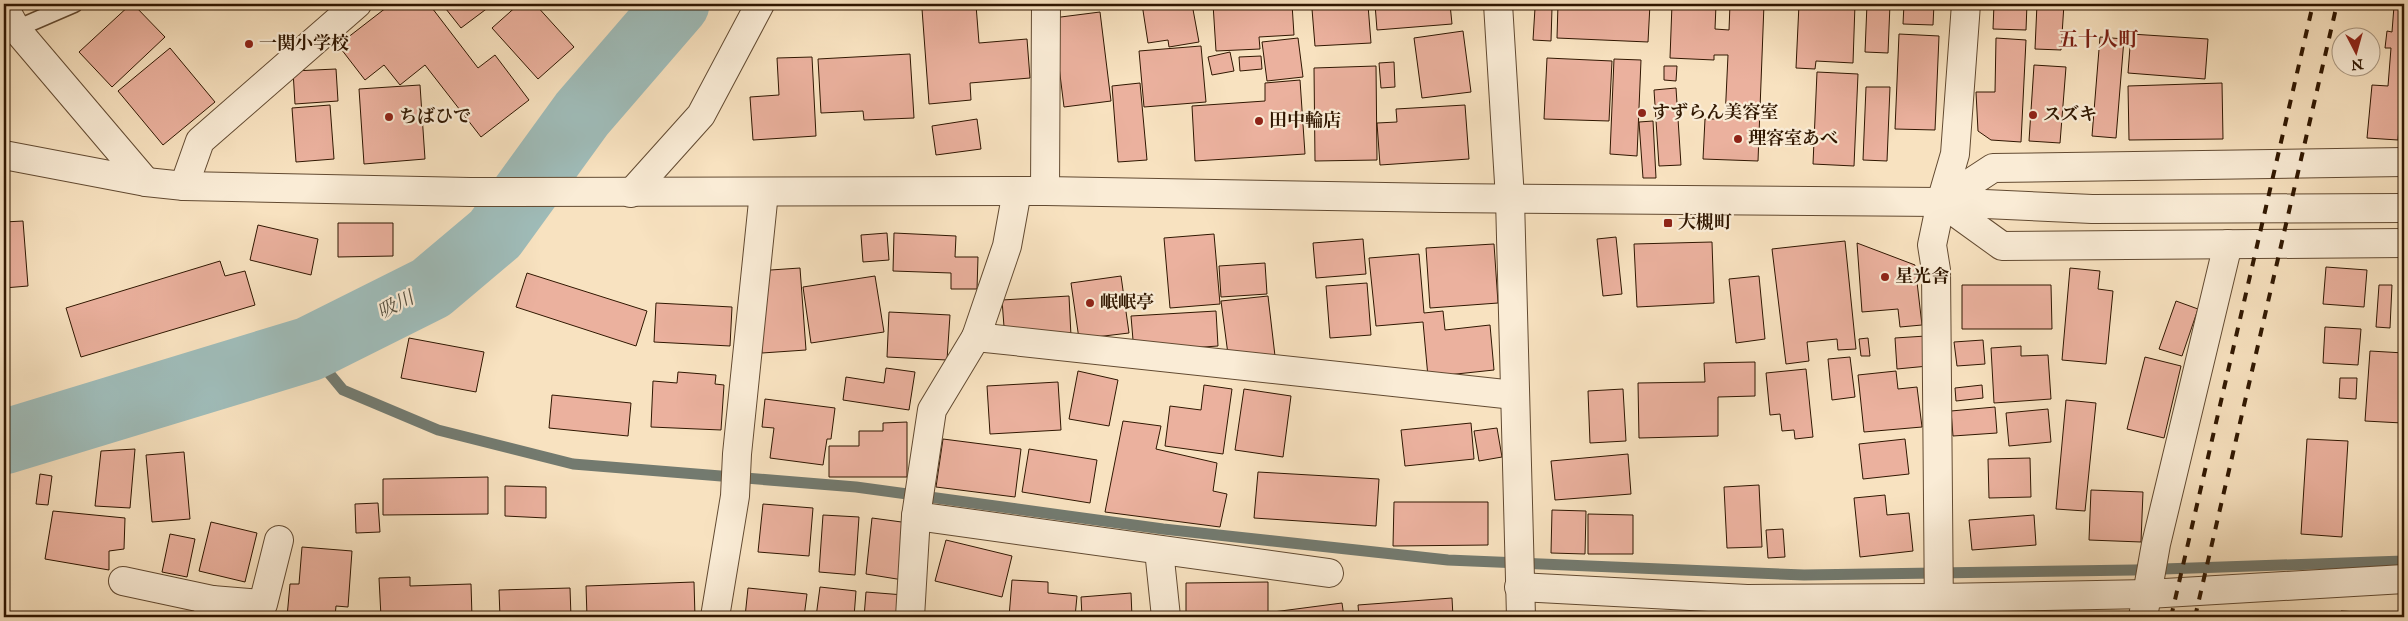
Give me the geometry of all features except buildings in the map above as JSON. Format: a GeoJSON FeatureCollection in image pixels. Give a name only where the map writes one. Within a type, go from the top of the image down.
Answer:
{"type":"FeatureCollection","features":[{"type":"Feature","properties":{"kind":"street"},"geometry":{"type":"LineString","coordinates":[[184,186],[200,141],[357,4]]}},
{"type":"Feature","properties":{"kind":"street"},"geometry":{"type":"LineString","coordinates":[[631,193],[701,115],[760,4]]}},
{"type":"Feature","properties":{"kind":"street"},"geometry":{"type":"LineString","coordinates":[[1045,191],[1047,160],[1046,4]]}},
{"type":"Feature","properties":{"kind":"street"},"geometry":{"type":"LineString","coordinates":[[1498,4],[1510,199],[1520,617]]}},
{"type":"Feature","properties":{"kind":"street"},"geometry":{"type":"LineString","coordinates":[[1939,608],[1936,270],[1932,245],[1941,202],[1955,154],[1966,4]]}},
{"type":"Feature","properties":{"kind":"street"},"geometry":{"type":"LineString","coordinates":[[10,18],[146,182]]}},
{"type":"Feature","properties":{"kind":"street"},"geometry":{"type":"LineString","coordinates":[[4,155],[146,182],[184,186],[470,192],[1045,191],[1510,199],[1941,202],[2092,210],[2404,208]]}},
{"type":"Feature","properties":{"kind":"street"},"geometry":{"type":"LineString","coordinates":[[1941,202],[1994,168],[2404,162]]}},
{"type":"Feature","properties":{"kind":"street"},"geometry":{"type":"LineString","coordinates":[[910,617],[916,516],[932,410],[976,337],[1007,246],[1017,191]]}},
{"type":"Feature","properties":{"kind":"street"},"geometry":{"type":"LineString","coordinates":[[715,617],[736,496],[737,454],[764,192]]}},
{"type":"Feature","properties":{"kind":"street"},"geometry":{"type":"LineString","coordinates":[[1941,202],[2002,246],[2404,244]]}},
{"type":"Feature","properties":{"kind":"street"},"geometry":{"type":"LineString","coordinates":[[2145,606],[2156,544],[2228,244]]}},
{"type":"Feature","properties":{"kind":"street"},"geometry":{"type":"LineString","coordinates":[[976,337],[1514,395]]}},
{"type":"Feature","properties":{"kind":"street"},"geometry":{"type":"LineString","coordinates":[[916,516],[1329,574]]}},
{"type":"Feature","properties":{"kind":"street"},"geometry":{"type":"LineString","coordinates":[[123,581],[209,609],[263,604],[279,540]]}},
{"type":"Feature","properties":{"kind":"street"},"geometry":{"type":"LineString","coordinates":[[1159,550],[1166,617]]}},
{"type":"Feature","properties":{"kind":"street"},"geometry":{"type":"LineString","coordinates":[[1519,587],[1939,608],[2145,606],[2404,579]]}},
{"type":"Feature","properties":{"kind":"lane"},"geometry":{"type":"LineString","coordinates":[[10,18],[74,4]]}},
{"type":"Feature","properties":{"kind":"shaded area"},"geometry":{"type":"Polygon","coordinates":[[[2132,612],[2131,617],[1950,616],[2132,612]]]}},
{"type":"Feature","properties":{"kind":"waterway","name":"吸川"},"geometry":{"type":"LineString","coordinates":[[4,442],[309,349],[431,288],[495,234],[582,114],[677,4]]}},
{"type":"Feature","properties":{"kind":"waterway"},"geometry":{"type":"LineString","coordinates":[[309,349],[343,390],[438,430],[573,464],[856,487],[1163,529],[1448,560],[1804,575],[2134,570],[2404,561]]}},
{"type":"Feature","properties":{"kind":"railway"},"geometry":{"type":"LineString","coordinates":[[2171,617],[2313,4]]}},
{"type":"Feature","properties":{"kind":"railway"},"geometry":{"type":"LineString","coordinates":[[2195,617],[2337,4]]}},
{"type":"Feature","properties":{"kind":"place","name":"一関小学校"},"geometry":{"type":"Point","coordinates":[249,44]}},
{"type":"Feature","properties":{"kind":"place","name":"すずらん美容室"},"geometry":{"type":"Point","coordinates":[1642,113]}},
{"type":"Feature","properties":{"kind":"place","name":"スズキ"},"geometry":{"type":"Point","coordinates":[2033,115]}},
{"type":"Feature","properties":{"kind":"place","name":"ちばひで"},"geometry":{"type":"Point","coordinates":[389,117]}},
{"type":"Feature","properties":{"kind":"place","name":"田中輪店"},"geometry":{"type":"Point","coordinates":[1259,121]}},
{"type":"Feature","properties":{"kind":"place","name":"理容室あべ"},"geometry":{"type":"Point","coordinates":[1738,139]}},
{"type":"Feature","properties":{"kind":"place","name":"大槻町"},"geometry":{"type":"Point","coordinates":[1668,223]}},
{"type":"Feature","properties":{"kind":"place","name":"星光舎"},"geometry":{"type":"Point","coordinates":[1885,277]}},
{"type":"Feature","properties":{"kind":"place","name":"岷岷亭"},"geometry":{"type":"Point","coordinates":[1090,303]}},
{"type":"Feature","properties":{"kind":"district","name":"五十人町"},"geometry":{"type":"Point","coordinates":[2098,40]}}]}
